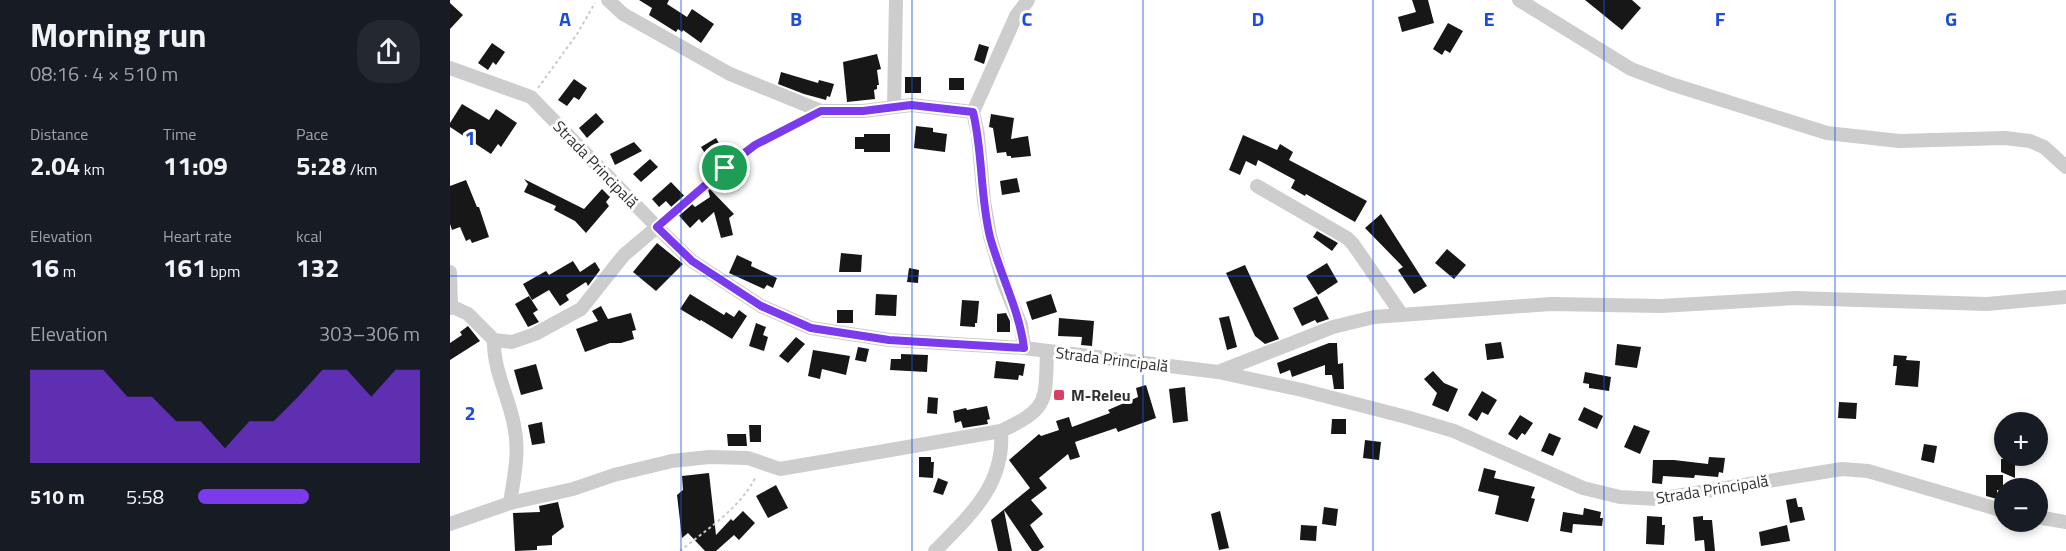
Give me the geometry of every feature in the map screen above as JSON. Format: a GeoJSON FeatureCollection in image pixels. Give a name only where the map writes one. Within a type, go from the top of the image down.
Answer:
{"type":"FeatureCollection","features":[{"type":"Feature","properties":{"kind":"street"},"geometry":{"type":"LineString","coordinates":[[608,0],[623,14],[730,74],[821,111],[863,111],[911,105],[973,112]]}},
{"type":"Feature","properties":{"kind":"street"},"geometry":{"type":"LineString","coordinates":[[894,107],[896,0]]}},
{"type":"Feature","properties":{"kind":"street"},"geometry":{"type":"LineString","coordinates":[[1024,348],[1021,325],[1004,284],[990,236],[984,201],[978,135],[973,112],[1016,16],[1028,0]]}},
{"type":"Feature","properties":{"kind":"street"},"geometry":{"type":"LineString","coordinates":[[1520,0],[1631,69],[1671,84],[1827,133],[1899,141],[2005,138],[2030,141],[2044,147],[2066,167]]}},
{"type":"Feature","properties":{"kind":"street","name":"Strada Principală"},"geometry":{"type":"LineString","coordinates":[[450,68],[531,97],[692,261],[761,306],[811,328],[889,340],[1024,348],[1218,372],[1410,417],[1454,431],[1583,488],[1620,497],[1658,499],[1842,469],[1868,471],[1994,508]]}},
{"type":"Feature","properties":{"kind":"street"},"geometry":{"type":"LineString","coordinates":[[1257,186],[1347,238],[1402,315]]}},
{"type":"Feature","properties":{"kind":"street"},"geometry":{"type":"LineString","coordinates":[[450,272],[451,307],[468,314],[494,340],[512,342],[536,334],[580,309],[624,255],[657,227]]}},
{"type":"Feature","properties":{"kind":"street","name":"Strada Principală"},"geometry":{"type":"LineString","coordinates":[[1218,372],[1333,327],[1374,317],[1551,304],[1661,306],[1795,298],[1987,304],[2066,297]]}},
{"type":"Feature","properties":{"kind":"street"},"geometry":{"type":"LineString","coordinates":[[494,340],[494,355],[514,425],[518,453],[510,504]]}},
{"type":"Feature","properties":{"kind":"street"},"geometry":{"type":"LineString","coordinates":[[450,524],[510,504],[672,461],[709,457],[748,458],[780,469],[1001,431],[1036,411],[1046,396],[1047,352]]}},
{"type":"Feature","properties":{"kind":"street"},"geometry":{"type":"LineString","coordinates":[[935,551],[980,505],[992,484],[1003,448],[1001,431]]}},
{"type":"Feature","properties":{"kind":"street"},"geometry":{"type":"LineString","coordinates":[[2048,519],[2066,522]]}},
{"type":"Feature","properties":{"kind":"path"},"geometry":{"type":"LineString","coordinates":[[531,97],[577,34],[597,0]]}},
{"type":"Feature","properties":{"kind":"path"},"geometry":{"type":"LineString","coordinates":[[657,227],[755,145],[821,111]]}},
{"type":"Feature","properties":{"kind":"path"},"geometry":{"type":"LineString","coordinates":[[680,551],[732,508],[751,487],[763,463]]}},
{"type":"Feature","properties":{"kind":"building"},"geometry":{"type":"Polygon","coordinates":[[[639,0],[669,0],[667,4],[687,17],[692,9],[714,24],[701,43],[683,30],[682,32],[678,29],[676,32],[649,15],[652,8],[639,0]]]}},
{"type":"Feature","properties":{"kind":"building"},"geometry":{"type":"Polygon","coordinates":[[[1412,0],[1428,0],[1434,23],[1402,32],[1398,17],[1416,12],[1412,0]]]}},
{"type":"Feature","properties":{"kind":"building"},"geometry":{"type":"Polygon","coordinates":[[[1585,0],[1632,0],[1641,8],[1622,30],[1585,0]]]}},
{"type":"Feature","properties":{"kind":"building"},"geometry":{"type":"Polygon","coordinates":[[[450,3],[463,15],[450,29],[450,3]]]}},
{"type":"Feature","properties":{"kind":"building"},"geometry":{"type":"Polygon","coordinates":[[[1448,23],[1463,31],[1450,53],[1445,50],[1442,55],[1433,49],[1448,23]]]}},
{"type":"Feature","properties":{"kind":"building"},"geometry":{"type":"Polygon","coordinates":[[[492,43],[505,52],[496,65],[493,62],[488,70],[478,63],[492,43]]]}},
{"type":"Feature","properties":{"kind":"building"},"geometry":{"type":"Polygon","coordinates":[[[979,44],[989,47],[984,64],[974,60],[979,44]]]}},
{"type":"Feature","properties":{"kind":"building"},"geometry":{"type":"Polygon","coordinates":[[[877,54],[881,69],[877,70],[879,85],[874,90],[875,99],[847,102],[843,62],[877,54]]]}},
{"type":"Feature","properties":{"kind":"building"},"geometry":{"type":"Polygon","coordinates":[[[781,72],[818,83],[819,80],[834,84],[830,97],[827,96],[826,100],[778,84],[781,72]]]}},
{"type":"Feature","properties":{"kind":"building"},"geometry":{"type":"Polygon","coordinates":[[[905,77],[921,77],[921,93],[905,93],[905,77]]]}},
{"type":"Feature","properties":{"kind":"building"},"geometry":{"type":"Polygon","coordinates":[[[949,78],[964,78],[964,90],[949,90],[949,78]]]}},
{"type":"Feature","properties":{"kind":"building"},"geometry":{"type":"Polygon","coordinates":[[[574,79],[587,88],[579,100],[574,97],[567,106],[558,100],[574,79]]]}},
{"type":"Feature","properties":{"kind":"building"},"geometry":{"type":"Polygon","coordinates":[[[462,104],[489,120],[496,109],[517,123],[501,147],[498,144],[491,154],[450,127],[450,123],[462,104]]]}},
{"type":"Feature","properties":{"kind":"building"},"geometry":{"type":"Polygon","coordinates":[[[596,113],[604,122],[587,138],[579,128],[596,113]]]}},
{"type":"Feature","properties":{"kind":"building"},"geometry":{"type":"Polygon","coordinates":[[[991,114],[1014,118],[1011,139],[1028,136],[1031,156],[1011,158],[1006,152],[997,153],[993,128],[989,127],[991,114]]]}},
{"type":"Feature","properties":{"kind":"building"},"geometry":{"type":"Polygon","coordinates":[[[916,126],[933,128],[933,132],[947,134],[945,152],[914,148],[916,126]]]}},
{"type":"Feature","properties":{"kind":"building"},"geometry":{"type":"Polygon","coordinates":[[[864,134],[890,134],[890,152],[864,152],[864,149],[855,149],[855,137],[864,137],[864,134]]]}},
{"type":"Feature","properties":{"kind":"building"},"geometry":{"type":"Polygon","coordinates":[[[1243,135],[1277,150],[1280,144],[1293,152],[1289,160],[1367,201],[1355,222],[1291,188],[1295,180],[1258,160],[1256,166],[1246,161],[1240,175],[1229,170],[1243,135]]]}},
{"type":"Feature","properties":{"kind":"building"},"geometry":{"type":"Polygon","coordinates":[[[716,138],[721,147],[706,155],[701,147],[716,138]]]}},
{"type":"Feature","properties":{"kind":"building"},"geometry":{"type":"Polygon","coordinates":[[[634,142],[642,151],[615,165],[610,154],[634,142]]]}},
{"type":"Feature","properties":{"kind":"building"},"geometry":{"type":"Polygon","coordinates":[[[650,159],[658,167],[641,182],[633,174],[650,159]]]}},
{"type":"Feature","properties":{"kind":"building"},"geometry":{"type":"Polygon","coordinates":[[[1017,178],[1020,192],[1002,195],[1000,181],[1017,178]]]}},
{"type":"Feature","properties":{"kind":"building"},"geometry":{"type":"Polygon","coordinates":[[[524,179],[584,209],[602,189],[610,197],[606,202],[609,206],[586,233],[575,221],[554,210],[556,206],[524,192],[528,184],[524,179]]]}},
{"type":"Feature","properties":{"kind":"building"},"geometry":{"type":"Polygon","coordinates":[[[466,180],[477,207],[479,207],[489,237],[472,243],[470,239],[466,241],[460,227],[452,230],[450,224],[450,186],[466,180]]]}},
{"type":"Feature","properties":{"kind":"building"},"geometry":{"type":"Polygon","coordinates":[[[671,182],[695,207],[710,197],[707,186],[734,214],[729,218],[733,235],[721,238],[714,212],[702,223],[699,219],[690,228],[666,201],[659,207],[652,199],[671,182]]]}},
{"type":"Feature","properties":{"kind":"building"},"geometry":{"type":"Polygon","coordinates":[[[1381,214],[1427,286],[1414,294],[1398,270],[1403,267],[1365,228],[1381,214]]]}},
{"type":"Feature","properties":{"kind":"building"},"geometry":{"type":"Polygon","coordinates":[[[1317,231],[1338,243],[1332,251],[1313,237],[1317,231]]]}},
{"type":"Feature","properties":{"kind":"building"},"geometry":{"type":"Polygon","coordinates":[[[657,243],[683,264],[656,291],[633,272],[657,243]]]}},
{"type":"Feature","properties":{"kind":"building"},"geometry":{"type":"Polygon","coordinates":[[[1447,249],[1466,265],[1454,279],[1435,263],[1447,249]]]}},
{"type":"Feature","properties":{"kind":"building"},"geometry":{"type":"Polygon","coordinates":[[[841,253],[862,255],[861,272],[839,272],[841,253]]]}},
{"type":"Feature","properties":{"kind":"building"},"geometry":{"type":"Polygon","coordinates":[[[737,255],[752,262],[751,266],[777,278],[773,288],[767,285],[764,289],[729,273],[737,255]]]}},
{"type":"Feature","properties":{"kind":"building"},"geometry":{"type":"Polygon","coordinates":[[[573,261],[580,272],[595,262],[600,270],[588,286],[586,282],[566,295],[569,300],[560,306],[549,290],[532,300],[523,284],[546,271],[549,275],[573,261]]]}},
{"type":"Feature","properties":{"kind":"building"},"geometry":{"type":"Polygon","coordinates":[[[1327,263],[1338,282],[1318,295],[1306,276],[1327,263]]]}},
{"type":"Feature","properties":{"kind":"building"},"geometry":{"type":"Polygon","coordinates":[[[1245,265],[1279,339],[1265,344],[1255,336],[1226,273],[1245,265]]]}},
{"type":"Feature","properties":{"kind":"building"},"geometry":{"type":"Polygon","coordinates":[[[909,268],[919,270],[918,283],[907,282],[909,268]]]}},
{"type":"Feature","properties":{"kind":"building"},"geometry":{"type":"Polygon","coordinates":[[[690,294],[724,315],[726,312],[734,317],[739,310],[747,316],[732,339],[680,309],[690,294]]]}},
{"type":"Feature","properties":{"kind":"building"},"geometry":{"type":"Polygon","coordinates":[[[876,294],[897,295],[896,316],[875,315],[876,294]]]}},
{"type":"Feature","properties":{"kind":"building"},"geometry":{"type":"Polygon","coordinates":[[[1051,294],[1057,312],[1032,320],[1026,302],[1051,294]]]}},
{"type":"Feature","properties":{"kind":"building"},"geometry":{"type":"Polygon","coordinates":[[[529,296],[538,310],[533,313],[539,322],[528,327],[515,304],[529,296]]]}},
{"type":"Feature","properties":{"kind":"building"},"geometry":{"type":"Polygon","coordinates":[[[1317,296],[1329,319],[1317,323],[1315,320],[1302,326],[1293,308],[1317,296]]]}},
{"type":"Feature","properties":{"kind":"building"},"geometry":{"type":"Polygon","coordinates":[[[962,300],[979,301],[975,327],[960,326],[962,300]]]}},
{"type":"Feature","properties":{"kind":"building"},"geometry":{"type":"Polygon","coordinates":[[[601,306],[608,319],[631,313],[636,330],[632,331],[634,339],[621,343],[610,343],[585,352],[576,329],[598,321],[592,311],[601,306]]]}},
{"type":"Feature","properties":{"kind":"building"},"geometry":{"type":"Polygon","coordinates":[[[837,310],[853,310],[853,323],[837,323],[837,310]]]}},
{"type":"Feature","properties":{"kind":"building"},"geometry":{"type":"Polygon","coordinates":[[[1006,313],[1010,321],[1010,332],[997,332],[997,314],[1006,313]]]}},
{"type":"Feature","properties":{"kind":"building"},"geometry":{"type":"Polygon","coordinates":[[[1229,316],[1237,347],[1227,350],[1219,318],[1229,316]]]}},
{"type":"Feature","properties":{"kind":"building"},"geometry":{"type":"Polygon","coordinates":[[[1059,318],[1094,321],[1092,346],[1081,345],[1082,337],[1058,336],[1059,318]]]}},
{"type":"Feature","properties":{"kind":"building"},"geometry":{"type":"Polygon","coordinates":[[[756,323],[766,327],[763,335],[768,337],[764,351],[749,346],[756,323]]]}},
{"type":"Feature","properties":{"kind":"building"},"geometry":{"type":"Polygon","coordinates":[[[468,326],[480,341],[450,360],[450,343],[462,335],[460,332],[468,326]]]}},
{"type":"Feature","properties":{"kind":"building"},"geometry":{"type":"Polygon","coordinates":[[[796,337],[805,344],[788,363],[779,356],[796,337]]]}},
{"type":"Feature","properties":{"kind":"building"},"geometry":{"type":"Polygon","coordinates":[[[1501,342],[1504,358],[1487,360],[1485,344],[1501,342]]]}},
{"type":"Feature","properties":{"kind":"building"},"geometry":{"type":"Polygon","coordinates":[[[1329,343],[1337,343],[1338,364],[1343,363],[1344,389],[1334,389],[1332,375],[1325,375],[1325,365],[1292,377],[1290,370],[1280,374],[1277,363],[1329,343]]]}},
{"type":"Feature","properties":{"kind":"building"},"geometry":{"type":"Polygon","coordinates":[[[1617,344],[1641,347],[1637,368],[1615,365],[1617,344]]]}},
{"type":"Feature","properties":{"kind":"building"},"geometry":{"type":"Polygon","coordinates":[[[858,347],[869,349],[866,362],[855,360],[858,347]]]}},
{"type":"Feature","properties":{"kind":"building"},"geometry":{"type":"Polygon","coordinates":[[[813,350],[850,356],[846,375],[822,369],[820,379],[808,376],[813,350]]]}},
{"type":"Feature","properties":{"kind":"building"},"geometry":{"type":"Polygon","coordinates":[[[901,354],[928,355],[927,372],[890,370],[891,359],[901,359],[901,354]]]}},
{"type":"Feature","properties":{"kind":"building"},"geometry":{"type":"Polygon","coordinates":[[[1894,355],[1907,356],[1906,360],[1920,361],[1918,387],[1895,385],[1897,366],[1893,366],[1894,355]]]}},
{"type":"Feature","properties":{"kind":"building"},"geometry":{"type":"Polygon","coordinates":[[[996,361],[1025,364],[1023,376],[1019,375],[1018,380],[994,378],[996,361]]]}},
{"type":"Feature","properties":{"kind":"building"},"geometry":{"type":"Polygon","coordinates":[[[536,364],[543,389],[521,395],[514,370],[536,364]]]}},
{"type":"Feature","properties":{"kind":"building"},"geometry":{"type":"Polygon","coordinates":[[[1433,371],[1444,383],[1458,389],[1448,412],[1432,405],[1437,393],[1424,379],[1433,371]]]}},
{"type":"Feature","properties":{"kind":"building"},"geometry":{"type":"Polygon","coordinates":[[[1585,372],[1611,377],[1609,391],[1589,388],[1589,384],[1583,383],[1585,372]]]}},
{"type":"Feature","properties":{"kind":"building"},"geometry":{"type":"Polygon","coordinates":[[[1146,385],[1156,418],[1118,432],[1116,428],[1075,442],[1080,457],[1070,460],[1068,454],[1039,478],[1047,488],[1031,500],[1043,514],[1030,525],[1044,547],[1038,551],[1032,551],[1004,510],[1012,551],[998,551],[991,520],[1030,488],[1009,460],[1039,434],[1041,436],[1059,430],[1056,421],[1069,417],[1072,427],[1110,413],[1108,410],[1138,397],[1136,388],[1146,385]]]}},
{"type":"Feature","properties":{"kind":"building"},"geometry":{"type":"Polygon","coordinates":[[[1185,387],[1188,421],[1173,423],[1169,389],[1185,387]]]}},
{"type":"Feature","properties":{"kind":"building"},"geometry":{"type":"Polygon","coordinates":[[[1482,391],[1497,400],[1488,415],[1482,412],[1477,421],[1468,415],[1482,391]]]}},
{"type":"Feature","properties":{"kind":"building"},"geometry":{"type":"Polygon","coordinates":[[[928,397],[938,398],[937,414],[927,413],[928,397]]]}},
{"type":"Feature","properties":{"kind":"building"},"geometry":{"type":"Polygon","coordinates":[[[1839,402],[1857,403],[1856,419],[1838,418],[1839,402]]]}},
{"type":"Feature","properties":{"kind":"building"},"geometry":{"type":"Polygon","coordinates":[[[987,406],[990,419],[987,420],[988,424],[963,428],[961,421],[955,423],[953,411],[987,406]]]}},
{"type":"Feature","properties":{"kind":"building"},"geometry":{"type":"Polygon","coordinates":[[[1584,407],[1603,416],[1597,429],[1578,420],[1584,407]]]}},
{"type":"Feature","properties":{"kind":"building"},"geometry":{"type":"Polygon","coordinates":[[[1520,415],[1533,423],[1525,435],[1522,433],[1517,440],[1508,434],[1520,415]]]}},
{"type":"Feature","properties":{"kind":"building"},"geometry":{"type":"Polygon","coordinates":[[[1332,419],[1346,419],[1346,434],[1331,434],[1332,419]]]}},
{"type":"Feature","properties":{"kind":"building"},"geometry":{"type":"Polygon","coordinates":[[[542,422],[545,443],[532,445],[528,425],[542,422]]]}},
{"type":"Feature","properties":{"kind":"building"},"geometry":{"type":"Polygon","coordinates":[[[749,425],[761,425],[761,442],[750,442],[749,425]]]}},
{"type":"Feature","properties":{"kind":"building"},"geometry":{"type":"Polygon","coordinates":[[[1634,425],[1650,431],[1640,454],[1624,447],[1634,425]]]}},
{"type":"Feature","properties":{"kind":"building"},"geometry":{"type":"Polygon","coordinates":[[[1549,433],[1561,438],[1553,456],[1541,451],[1549,433]]]}},
{"type":"Feature","properties":{"kind":"building"},"geometry":{"type":"Polygon","coordinates":[[[727,434],[746,434],[747,446],[728,446],[727,434]]]}},
{"type":"Feature","properties":{"kind":"building"},"geometry":{"type":"Polygon","coordinates":[[[1365,440],[1381,442],[1379,460],[1363,458],[1365,440]]]}},
{"type":"Feature","properties":{"kind":"building"},"geometry":{"type":"Polygon","coordinates":[[[1924,444],[1937,446],[1934,463],[1921,460],[1924,444]]]}},
{"type":"Feature","properties":{"kind":"building"},"geometry":{"type":"Polygon","coordinates":[[[919,457],[931,457],[931,462],[934,462],[933,478],[919,477],[919,457]]]}},
{"type":"Feature","properties":{"kind":"building"},"geometry":{"type":"Polygon","coordinates":[[[1709,457],[1725,458],[1723,473],[1719,472],[1718,477],[1663,476],[1662,484],[1652,483],[1653,460],[1708,464],[1709,457]]]}},
{"type":"Feature","properties":{"kind":"building"},"geometry":{"type":"Polygon","coordinates":[[[2001,466],[2015,466],[2015,478],[2001,472],[2001,466]]]}},
{"type":"Feature","properties":{"kind":"building"},"geometry":{"type":"Polygon","coordinates":[[[1484,468],[1496,471],[1494,478],[1535,487],[1531,498],[1535,499],[1528,522],[1495,514],[1499,496],[1478,491],[1484,468]]]}},
{"type":"Feature","properties":{"kind":"building"},"geometry":{"type":"Polygon","coordinates":[[[709,473],[716,535],[731,519],[733,521],[743,511],[755,523],[739,540],[734,535],[716,551],[705,551],[688,533],[682,538],[677,495],[683,490],[682,476],[709,473]]]}},
{"type":"Feature","properties":{"kind":"building"},"geometry":{"type":"Polygon","coordinates":[[[1986,475],[2003,475],[2003,478],[1994,478],[1994,498],[1986,496],[1986,475]]]}},
{"type":"Feature","properties":{"kind":"building"},"geometry":{"type":"Polygon","coordinates":[[[938,478],[948,482],[943,495],[933,492],[938,478]]]}},
{"type":"Feature","properties":{"kind":"building"},"geometry":{"type":"Polygon","coordinates":[[[776,485],[788,508],[768,518],[756,496],[776,485]]]}},
{"type":"Feature","properties":{"kind":"building"},"geometry":{"type":"Polygon","coordinates":[[[1796,498],[1798,507],[1802,507],[1805,520],[1790,523],[1786,500],[1796,498]]]}},
{"type":"Feature","properties":{"kind":"building"},"geometry":{"type":"Polygon","coordinates":[[[558,502],[564,527],[552,536],[552,545],[537,546],[537,550],[515,551],[513,513],[540,512],[539,506],[558,502]]]}},
{"type":"Feature","properties":{"kind":"building"},"geometry":{"type":"Polygon","coordinates":[[[1324,507],[1338,509],[1336,526],[1322,524],[1324,507]]]}},
{"type":"Feature","properties":{"kind":"building"},"geometry":{"type":"Polygon","coordinates":[[[1584,508],[1601,512],[1602,526],[1573,524],[1572,533],[1560,531],[1563,512],[1583,515],[1584,508]]]}},
{"type":"Feature","properties":{"kind":"building"},"geometry":{"type":"Polygon","coordinates":[[[1220,511],[1229,548],[1219,550],[1211,514],[1220,511]]]}},
{"type":"Feature","properties":{"kind":"building"},"geometry":{"type":"Polygon","coordinates":[[[1647,516],[1662,517],[1662,525],[1665,525],[1664,545],[1646,544],[1647,516]]]}},
{"type":"Feature","properties":{"kind":"building"},"geometry":{"type":"Polygon","coordinates":[[[1703,516],[1703,520],[1712,520],[1715,551],[1705,551],[1704,540],[1695,541],[1693,517],[1703,516]]]}},
{"type":"Feature","properties":{"kind":"building"},"geometry":{"type":"Polygon","coordinates":[[[1301,525],[1317,526],[1316,541],[1300,540],[1301,525]]]}},
{"type":"Feature","properties":{"kind":"building"},"geometry":{"type":"Polygon","coordinates":[[[1787,525],[1790,541],[1761,546],[1759,532],[1787,525]]]}},
{"type":"Feature","properties":{"kind":"place","name":"M-Releu"},"geometry":{"type":"Point","coordinates":[1059,395]}},
{"type":"Feature","properties":{"kind":"route"},"geometry":{"type":"LineString","coordinates":[[911,105],[973,112],[978,135],[984,201],[990,236],[1004,284],[1021,325],[1024,348],[889,340],[811,328],[761,306],[692,261],[657,227],[725,168],[755,145],[821,111],[863,111],[911,105]]}}]}
